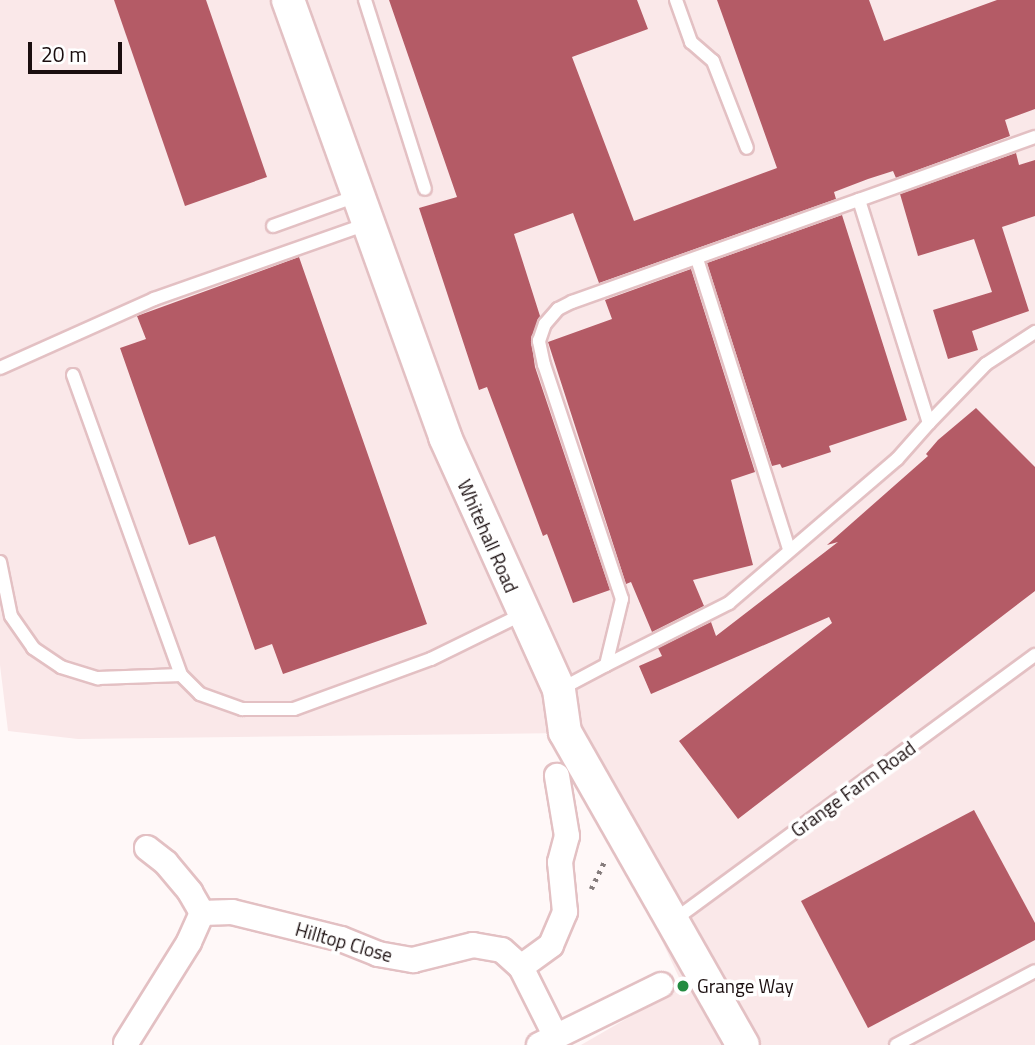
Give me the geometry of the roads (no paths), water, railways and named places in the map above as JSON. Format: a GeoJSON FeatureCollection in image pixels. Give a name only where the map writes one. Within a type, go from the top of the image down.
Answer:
{"type":"FeatureCollection","features":[{"type":"Feature","properties":{"kind":"street","name":"Whitehall Road"},"geometry":{"type":"LineString","coordinates":[[288,0],[445,437],[559,690],[565,733],[743,1045]]}},
{"type":"Feature","properties":{"kind":"street"},"geometry":{"type":"LineString","coordinates":[[557,776],[567,836],[560,862],[565,912],[551,945],[522,967],[547,1040],[662,985]]}},
{"type":"Feature","properties":{"kind":"street"},"geometry":{"type":"LineString","coordinates":[[126,1043],[189,942],[202,913],[182,882],[147,848]]}},
{"type":"Feature","properties":{"kind":"street","name":"Hilltop Close"},"geometry":{"type":"LineString","coordinates":[[202,913],[232,912],[341,939],[378,954],[413,960],[474,946],[502,950],[522,967]]}},
{"type":"Feature","properties":{"kind":"lane"},"geometry":{"type":"LineString","coordinates":[[365,0],[425,189]]}},
{"type":"Feature","properties":{"kind":"lane"},"geometry":{"type":"LineString","coordinates":[[676,0],[691,41],[713,61],[747,148]]}},
{"type":"Feature","properties":{"kind":"lane"},"geometry":{"type":"LineString","coordinates":[[606,665],[622,599],[544,365],[539,341],[545,324],[565,306],[1035,137]]}},
{"type":"Feature","properties":{"kind":"lane"},"geometry":{"type":"LineString","coordinates":[[859,200],[929,423]]}},
{"type":"Feature","properties":{"kind":"lane"},"geometry":{"type":"LineString","coordinates":[[273,226],[364,210]]}},
{"type":"Feature","properties":{"kind":"lane"},"geometry":{"type":"LineString","coordinates":[[0,368],[364,210]]}},
{"type":"Feature","properties":{"kind":"lane"},"geometry":{"type":"LineString","coordinates":[[696,259],[789,549]]}},
{"type":"Feature","properties":{"kind":"lane"},"geometry":{"type":"LineString","coordinates":[[559,690],[729,603],[897,459],[986,363],[1035,332]]}},
{"type":"Feature","properties":{"kind":"lane"},"geometry":{"type":"LineString","coordinates":[[73,375],[181,675],[200,694],[242,709],[294,709],[430,659],[523,614]]}},
{"type":"Feature","properties":{"kind":"lane"},"geometry":{"type":"LineString","coordinates":[[0,562],[11,616],[33,648],[61,667],[98,678],[181,675]]}},
{"type":"Feature","properties":{"kind":"lane","name":"Grange Farm Road"},"geometry":{"type":"LineString","coordinates":[[671,923],[1035,654]]}},
{"type":"Feature","properties":{"kind":"lane"},"geometry":{"type":"LineString","coordinates":[[896,1045],[1035,971]]}},
{"type":"Feature","properties":{"kind":"place","name":"Grange Way"},"geometry":{"type":"Point","coordinates":[683,986]}}]}
